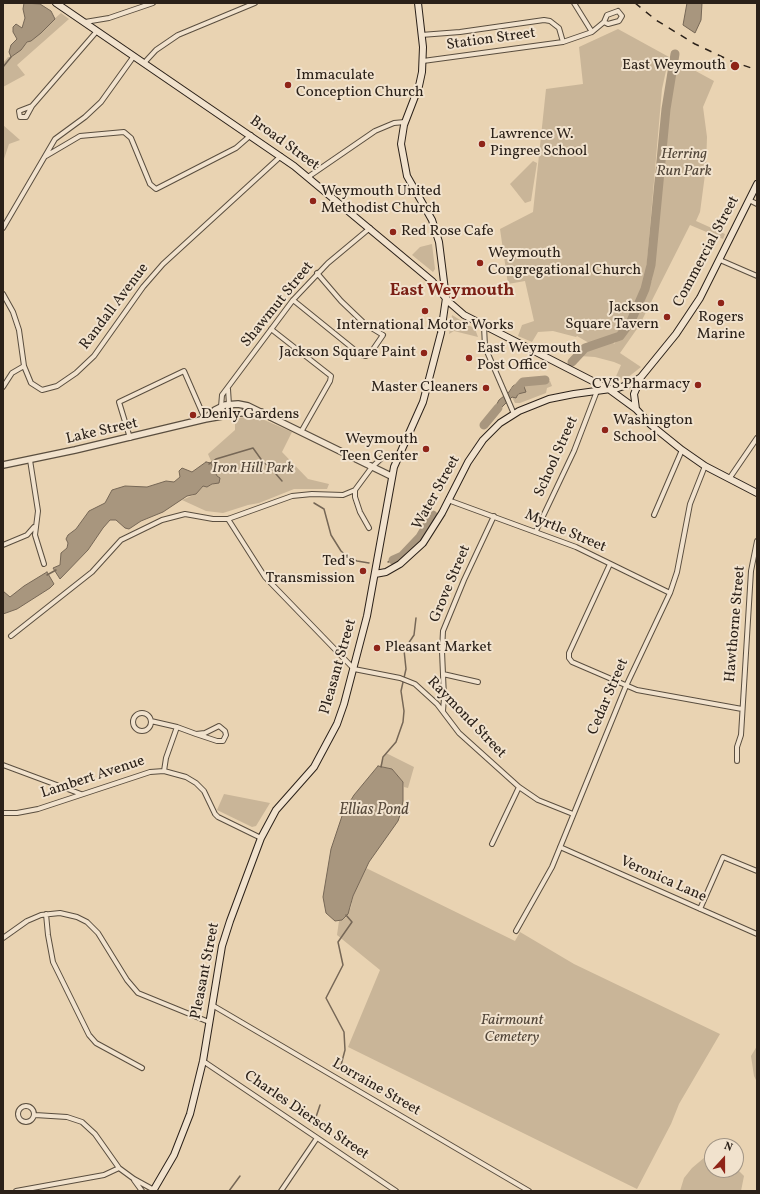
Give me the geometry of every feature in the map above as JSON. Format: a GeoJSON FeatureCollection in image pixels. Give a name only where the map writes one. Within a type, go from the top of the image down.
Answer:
{"type":"FeatureCollection","features":[{"type":"Feature","properties":{"kind":"main road"},"geometry":{"type":"LineString","coordinates":[[418,3],[423,61],[418,86],[405,122],[401,144],[404,167],[410,183],[432,220],[437,235],[446,298]]}},
{"type":"Feature","properties":{"kind":"main road","name":"Broad Street"},"geometry":{"type":"LineString","coordinates":[[59,4],[144,64],[281,156],[370,228],[432,281],[464,316],[610,390],[636,409],[651,425],[682,450],[705,466],[757,493]]}},
{"type":"Feature","properties":{"kind":"main road","name":"Commercial Street"},"geometry":{"type":"LineString","coordinates":[[514,414],[549,399],[568,394],[610,390],[625,386],[641,378],[686,320],[703,294],[757,184]]}},
{"type":"Feature","properties":{"kind":"main road","name":"Pleasant Street"},"geometry":{"type":"LineString","coordinates":[[154,1190],[171,1161],[185,1129],[194,1101],[203,1061],[226,932],[261,838],[276,810],[306,778],[319,759],[340,717],[354,669],[376,574],[391,476],[398,454],[424,398],[440,335],[446,298]]}},
{"type":"Feature","properties":{"kind":"main road"},"geometry":{"type":"LineString","coordinates":[[636,409],[634,394],[641,378]]}},
{"type":"Feature","properties":{"kind":"main road","name":"Water Street"},"geometry":{"type":"LineString","coordinates":[[376,574],[395,568],[418,549],[428,538],[468,462],[483,440],[495,427],[514,414]]}},
{"type":"Feature","properties":{"kind":"street"},"geometry":{"type":"LineString","coordinates":[[85,22],[109,18],[153,3]]}},
{"type":"Feature","properties":{"kind":"street"},"geometry":{"type":"LineString","coordinates":[[144,64],[156,50],[178,35],[255,3]]}},
{"type":"Feature","properties":{"kind":"street"},"geometry":{"type":"LineString","coordinates":[[574,3],[592,32],[604,22]]}},
{"type":"Feature","properties":{"kind":"street"},"geometry":{"type":"LineString","coordinates":[[421,35],[460,32],[544,20],[559,28],[563,42]]}},
{"type":"Feature","properties":{"kind":"street"},"geometry":{"type":"LineString","coordinates":[[32,106],[97,31]]}},
{"type":"Feature","properties":{"kind":"street","name":"Station Street"},"geometry":{"type":"LineString","coordinates":[[423,61],[563,42],[592,32]]}},
{"type":"Feature","properties":{"kind":"street"},"geometry":{"type":"LineString","coordinates":[[3,228],[55,139],[85,117],[104,98],[134,56]]}},
{"type":"Feature","properties":{"kind":"street"},"geometry":{"type":"LineString","coordinates":[[308,177],[375,131],[394,123],[405,122]]}},
{"type":"Feature","properties":{"kind":"street"},"geometry":{"type":"LineString","coordinates":[[46,156],[80,136],[124,132],[131,138],[150,184],[156,190],[236,148],[251,135]]}},
{"type":"Feature","properties":{"kind":"street","name":"Randall Avenue"},"geometry":{"type":"LineString","coordinates":[[3,294],[13,312],[19,330],[24,366],[31,383],[42,390],[57,386],[76,373],[96,352],[154,274],[281,156]]}},
{"type":"Feature","properties":{"kind":"street"},"geometry":{"type":"LineString","coordinates":[[749,200],[757,204]]}},
{"type":"Feature","properties":{"kind":"street","name":"Shawmut Street"},"geometry":{"type":"LineString","coordinates":[[226,416],[225,406],[221,400],[228,387],[293,300],[318,273],[370,228]]}},
{"type":"Feature","properties":{"kind":"street"},"geometry":{"type":"LineString","coordinates":[[720,260],[757,276]]}},
{"type":"Feature","properties":{"kind":"street"},"geometry":{"type":"LineString","coordinates":[[293,300],[348,345],[366,356],[377,346],[383,334],[370,328],[341,301],[318,273]]}},
{"type":"Feature","properties":{"kind":"street"},"geometry":{"type":"LineString","coordinates":[[484,326],[485,347],[503,392],[514,414]]}},
{"type":"Feature","properties":{"kind":"street"},"geometry":{"type":"LineString","coordinates":[[272,329],[331,376],[330,381],[301,432]]}},
{"type":"Feature","properties":{"kind":"street"},"geometry":{"type":"LineString","coordinates":[[3,387],[12,373],[24,366]]}},
{"type":"Feature","properties":{"kind":"street"},"geometry":{"type":"LineString","coordinates":[[130,438],[119,402],[184,371],[205,419]]}},
{"type":"Feature","properties":{"kind":"street","name":"Shawmut Street"},"geometry":{"type":"LineString","coordinates":[[226,416],[225,406],[228,387]]}},
{"type":"Feature","properties":{"kind":"street","name":"School Street"},"geometry":{"type":"LineString","coordinates":[[536,531],[580,437],[597,391]]}},
{"type":"Feature","properties":{"kind":"street"},"geometry":{"type":"LineString","coordinates":[[225,406],[243,404],[391,476]]}},
{"type":"Feature","properties":{"kind":"street","name":"Lake Street"},"geometry":{"type":"LineString","coordinates":[[205,419],[225,406]]}},
{"type":"Feature","properties":{"kind":"street"},"geometry":{"type":"LineString","coordinates":[[226,416],[249,412],[261,412]]}},
{"type":"Feature","properties":{"kind":"street","name":"Lake Street"},"geometry":{"type":"LineString","coordinates":[[3,465],[130,438],[205,419],[226,416]]}},
{"type":"Feature","properties":{"kind":"street"},"geometry":{"type":"LineString","coordinates":[[729,479],[757,438]]}},
{"type":"Feature","properties":{"kind":"street"},"geometry":{"type":"LineString","coordinates":[[654,516],[682,450]]}},
{"type":"Feature","properties":{"kind":"street"},"geometry":{"type":"LineString","coordinates":[[11,636],[92,572],[112,548],[127,536],[178,515],[228,519],[292,496],[312,494],[343,495],[355,490],[372,467],[384,456]]}},
{"type":"Feature","properties":{"kind":"street"},"geometry":{"type":"LineString","coordinates":[[30,460],[38,511],[34,527],[44,564]]}},
{"type":"Feature","properties":{"kind":"street","name":"Cedar Street"},"geometry":{"type":"LineString","coordinates":[[516,931],[552,867],[626,686],[670,593],[676,572],[689,508],[705,466]]}},
{"type":"Feature","properties":{"kind":"street"},"geometry":{"type":"LineString","coordinates":[[355,490],[355,497],[360,512],[368,528]]}},
{"type":"Feature","properties":{"kind":"street","name":"Myrtle Street"},"geometry":{"type":"LineString","coordinates":[[448,500],[536,531],[576,547],[670,593]]}},
{"type":"Feature","properties":{"kind":"street","name":"Grove Street"},"geometry":{"type":"LineString","coordinates":[[443,711],[443,631],[464,580],[494,516]]}},
{"type":"Feature","properties":{"kind":"street"},"geometry":{"type":"LineString","coordinates":[[228,519],[262,574],[354,669]]}},
{"type":"Feature","properties":{"kind":"street"},"geometry":{"type":"LineString","coordinates":[[3,545],[27,535],[34,527]]}},
{"type":"Feature","properties":{"kind":"street","name":"Hawthorne Street"},"geometry":{"type":"LineString","coordinates":[[737,761],[752,571],[757,540]]}},
{"type":"Feature","properties":{"kind":"street"},"geometry":{"type":"LineString","coordinates":[[610,564],[569,653],[569,658],[572,662],[637,690],[742,709]]}},
{"type":"Feature","properties":{"kind":"street","name":"Raymond Street"},"geometry":{"type":"LineString","coordinates":[[354,669],[411,681],[443,711],[459,733],[519,787],[538,800],[573,814]]}},
{"type":"Feature","properties":{"kind":"street"},"geometry":{"type":"LineString","coordinates":[[443,674],[478,682]]}},
{"type":"Feature","properties":{"kind":"street"},"geometry":{"type":"LineString","coordinates":[[151,721],[150,726],[146,730],[140,731],[133,725],[135,717],[139,714],[145,714],[151,721],[177,727],[196,734],[221,742],[224,741],[226,735],[225,731],[219,726],[205,733],[196,734]]}},
{"type":"Feature","properties":{"kind":"street"},"geometry":{"type":"LineString","coordinates":[[164,771],[166,758],[177,727]]}},
{"type":"Feature","properties":{"kind":"street"},"geometry":{"type":"LineString","coordinates":[[3,765],[81,794]]}},
{"type":"Feature","properties":{"kind":"street","name":"Lambert Avenue"},"geometry":{"type":"LineString","coordinates":[[3,813],[17,813],[32,810],[150,772],[164,771],[186,777],[196,783],[204,791],[214,814],[261,838]]}},
{"type":"Feature","properties":{"kind":"street"},"geometry":{"type":"LineString","coordinates":[[492,844],[519,787]]}},
{"type":"Feature","properties":{"kind":"street","name":"Veronica Lane"},"geometry":{"type":"LineString","coordinates":[[560,847],[757,934]]}},
{"type":"Feature","properties":{"kind":"street"},"geometry":{"type":"LineString","coordinates":[[700,909],[723,857],[757,871]]}},
{"type":"Feature","properties":{"kind":"street"},"geometry":{"type":"LineString","coordinates":[[3,938],[27,921],[46,914],[69,914],[87,922],[101,936],[127,980],[138,993],[209,1022]]}},
{"type":"Feature","properties":{"kind":"street"},"geometry":{"type":"LineString","coordinates":[[46,914],[53,962],[79,1018],[89,1035],[96,1043],[142,1068]]}},
{"type":"Feature","properties":{"kind":"street","name":"Lorraine Street"},"geometry":{"type":"LineString","coordinates":[[212,1005],[529,1191]]}},
{"type":"Feature","properties":{"kind":"street","name":"Charles Diersch Street"},"geometry":{"type":"LineString","coordinates":[[203,1061],[396,1191]]}},
{"type":"Feature","properties":{"kind":"street"},"geometry":{"type":"LineString","coordinates":[[29,1106],[35,1115],[33,1120],[26,1123],[21,1120],[18,1113],[21,1108],[29,1106]]}},
{"type":"Feature","properties":{"kind":"street"},"geometry":{"type":"LineString","coordinates":[[35,1115],[67,1117],[82,1122],[95,1134],[119,1168],[134,1179],[154,1190]]}},
{"type":"Feature","properties":{"kind":"street"},"geometry":{"type":"LineString","coordinates":[[281,1191],[317,1138]]}},
{"type":"Feature","properties":{"kind":"street"},"geometry":{"type":"LineString","coordinates":[[16,1191],[104,1175],[119,1168]]}},
{"type":"Feature","properties":{"kind":"street"},"geometry":{"type":"LineString","coordinates":[[134,1179],[142,1191]]}},
{"type":"Feature","properties":{"kind":"green space"},"geometry":{"type":"Polygon","coordinates":[[[61,13],[69,19],[17,65],[25,75],[3,87],[3,63],[8,57],[11,57],[61,13]]]}},
{"type":"Feature","properties":{"kind":"green space"},"geometry":{"type":"Polygon","coordinates":[[[618,29],[669,57],[662,89],[645,285],[626,326],[614,337],[589,343],[577,336],[553,331],[538,332],[532,342],[518,336],[522,325],[534,321],[525,281],[508,284],[500,229],[533,212],[546,89],[583,84],[579,47],[618,29]]]}},
{"type":"Feature","properties":{"kind":"green space","name":"Herring Run Park"},"geometry":{"type":"Polygon","coordinates":[[[681,63],[714,81],[703,107],[707,137],[706,167],[700,212],[696,221],[725,234],[723,239],[690,225],[639,326],[620,353],[641,367],[627,378],[614,381],[621,365],[595,357],[579,356],[584,350],[613,341],[614,344],[632,322],[652,280],[670,91],[672,81],[681,63]]]}},
{"type":"Feature","properties":{"kind":"green space"},"geometry":{"type":"Polygon","coordinates":[[[3,125],[20,140],[9,144],[3,162],[3,125]]]}},
{"type":"Feature","properties":{"kind":"green space"},"geometry":{"type":"Polygon","coordinates":[[[533,161],[537,163],[531,201],[525,203],[510,184],[533,161]]]}},
{"type":"Feature","properties":{"kind":"green space"},"geometry":{"type":"Polygon","coordinates":[[[432,244],[435,269],[433,272],[412,255],[420,247],[432,244]]]}},
{"type":"Feature","properties":{"kind":"green space"},"geometry":{"type":"Polygon","coordinates":[[[452,315],[475,329],[478,337],[454,331],[449,334],[452,315]]]}},
{"type":"Feature","properties":{"kind":"green space"},"geometry":{"type":"Polygon","coordinates":[[[550,381],[552,386],[547,388],[546,393],[520,403],[515,403],[512,397],[514,398],[524,384],[550,381]]]}},
{"type":"Feature","properties":{"kind":"green space","name":"Iron Hill Park"},"geometry":{"type":"Polygon","coordinates":[[[253,415],[292,432],[282,452],[308,479],[329,484],[327,489],[294,489],[259,503],[223,513],[206,511],[182,500],[196,494],[203,486],[207,487],[215,483],[218,477],[208,454],[235,430],[235,419],[253,415]]]}},
{"type":"Feature","properties":{"kind":"green space"},"geometry":{"type":"Polygon","coordinates":[[[386,753],[414,767],[408,788],[404,787],[403,782],[392,769],[380,766],[386,753]]]}},
{"type":"Feature","properties":{"kind":"green space"},"geometry":{"type":"Polygon","coordinates":[[[224,794],[270,803],[256,826],[252,827],[217,810],[224,794]]]}},
{"type":"Feature","properties":{"kind":"green space","name":"Fairmount Cemetery"},"geometry":{"type":"Polygon","coordinates":[[[366,868],[515,941],[520,932],[574,964],[720,1034],[679,1104],[671,1124],[637,1189],[348,1047],[380,970],[337,935],[339,921],[346,917],[351,907],[353,896],[366,868]]]}},
{"type":"Feature","properties":{"kind":"green space"},"geometry":{"type":"Polygon","coordinates":[[[757,1046],[757,1082],[754,1076],[751,1056],[757,1046]]]}},
{"type":"Feature","properties":{"kind":"green space"},"geometry":{"type":"Polygon","coordinates":[[[704,1158],[704,1178],[744,1178],[741,1191],[680,1191],[684,1178],[692,1168],[704,1158]]]}},
{"type":"Feature","properties":{"kind":"water"},"geometry":{"type":"Polygon","coordinates":[[[24,3],[40,4],[51,11],[55,19],[41,33],[31,41],[27,42],[21,50],[11,57],[9,52],[11,45],[17,39],[13,32],[13,27],[16,24],[22,28],[25,18],[23,9],[24,3]]]}},
{"type":"Feature","properties":{"kind":"water"},"geometry":{"type":"Polygon","coordinates":[[[687,3],[702,3],[701,20],[695,33],[683,25],[687,3]]]}},
{"type":"Feature","properties":{"kind":"water"},"geometry":{"type":"Polygon","coordinates":[[[522,381],[526,392],[518,394],[516,398],[512,397],[490,417],[499,400],[509,392],[513,386],[522,381]]]}},
{"type":"Feature","properties":{"kind":"water"},"geometry":{"type":"Polygon","coordinates":[[[206,462],[211,463],[217,476],[220,478],[219,483],[212,484],[207,487],[203,486],[196,494],[187,496],[163,512],[141,521],[129,529],[125,528],[116,520],[110,520],[88,550],[60,579],[53,568],[60,565],[61,553],[67,548],[68,543],[66,539],[68,535],[76,529],[89,511],[105,503],[112,490],[125,486],[147,487],[166,481],[174,482],[180,477],[179,471],[182,468],[192,472],[206,462]]]}},
{"type":"Feature","properties":{"kind":"water"},"geometry":{"type":"Polygon","coordinates":[[[47,572],[54,584],[50,588],[17,609],[3,614],[3,591],[10,597],[24,586],[47,572]]]}},
{"type":"Feature","properties":{"kind":"water","name":"Ellias Pond"},"geometry":{"type":"Polygon","coordinates":[[[378,766],[392,769],[403,782],[403,801],[401,812],[398,821],[369,862],[353,896],[348,914],[342,920],[335,921],[326,913],[323,897],[331,849],[343,813],[354,795],[378,766]]]}},
{"type":"Feature","properties":{"kind":"waterway"},"geometry":{"type":"LineString","coordinates":[[572,362],[585,348],[620,336],[631,321],[645,289],[651,265],[666,109],[675,54]]}},
{"type":"Feature","properties":{"kind":"waterway"},"geometry":{"type":"LineString","coordinates":[[3,67],[11,57]]}},
{"type":"Feature","properties":{"kind":"waterway"},"geometry":{"type":"LineString","coordinates":[[515,391],[523,382],[545,380]]}},
{"type":"Feature","properties":{"kind":"waterway"},"geometry":{"type":"LineString","coordinates":[[484,425],[498,408]]}},
{"type":"Feature","properties":{"kind":"waterway"},"geometry":{"type":"LineString","coordinates":[[209,464],[216,459],[253,448],[263,462],[270,467],[282,481]]}},
{"type":"Feature","properties":{"kind":"waterway"},"geometry":{"type":"LineString","coordinates":[[314,503],[324,509],[331,535],[341,551],[348,557],[357,561],[369,563]]}},
{"type":"Feature","properties":{"kind":"waterway"},"geometry":{"type":"LineString","coordinates":[[393,560],[402,556],[420,537],[433,515]]}},
{"type":"Feature","properties":{"kind":"waterway"},"geometry":{"type":"LineString","coordinates":[[388,562],[393,560],[393,562]]}},
{"type":"Feature","properties":{"kind":"waterway"},"geometry":{"type":"LineString","coordinates":[[47,575],[56,570]]}},
{"type":"Feature","properties":{"kind":"waterway"},"geometry":{"type":"LineString","coordinates":[[381,767],[383,757],[396,742],[403,722],[404,711],[401,691],[406,669],[404,650],[414,635],[416,618]]}},
{"type":"Feature","properties":{"kind":"waterway"},"geometry":{"type":"LineString","coordinates":[[340,1069],[345,1050],[344,1032],[326,998],[343,965],[338,942],[352,922],[346,915]]}},
{"type":"Feature","properties":{"kind":"waterway"},"geometry":{"type":"LineString","coordinates":[[313,1126],[320,1105]]}},
{"type":"Feature","properties":{"kind":"waterway"},"geometry":{"type":"LineString","coordinates":[[229,1191],[240,1176]]}},
{"type":"Feature","properties":{"kind":"railway"},"geometry":{"type":"LineString","coordinates":[[635,3],[656,20],[695,44],[731,61],[757,70]]}},
{"type":"Feature","properties":{"kind":"place","name":"East Weymouth"},"geometry":{"type":"Point","coordinates":[735,66]}},
{"type":"Feature","properties":{"kind":"place","name":"Immaculate Conception Church"},"geometry":{"type":"Point","coordinates":[288,85]}},
{"type":"Feature","properties":{"kind":"place","name":"Lawrence W. Pingree School"},"geometry":{"type":"Point","coordinates":[482,144]}},
{"type":"Feature","properties":{"kind":"place","name":"Weymouth United Methodist Church"},"geometry":{"type":"Point","coordinates":[313,201]}},
{"type":"Feature","properties":{"kind":"place","name":"Red Rose Cafe"},"geometry":{"type":"Point","coordinates":[393,232]}},
{"type":"Feature","properties":{"kind":"place","name":"Weymouth Congregational Church"},"geometry":{"type":"Point","coordinates":[480,263]}},
{"type":"Feature","properties":{"kind":"place","name":"Rogers Marine"},"geometry":{"type":"Point","coordinates":[721,303]}},
{"type":"Feature","properties":{"kind":"place","name":"International Motor Works"},"geometry":{"type":"Point","coordinates":[425,311]}},
{"type":"Feature","properties":{"kind":"place","name":"Jackson Square Tavern"},"geometry":{"type":"Point","coordinates":[667,317]}},
{"type":"Feature","properties":{"kind":"place","name":"Jackson Square Paint"},"geometry":{"type":"Point","coordinates":[424,353]}},
{"type":"Feature","properties":{"kind":"place","name":"East Weymouth Post Office"},"geometry":{"type":"Point","coordinates":[469,358]}},
{"type":"Feature","properties":{"kind":"place","name":"CVS Pharmacy"},"geometry":{"type":"Point","coordinates":[698,385]}},
{"type":"Feature","properties":{"kind":"place","name":"Master Cleaners"},"geometry":{"type":"Point","coordinates":[486,388]}},
{"type":"Feature","properties":{"kind":"place","name":"Denly Gardens"},"geometry":{"type":"Point","coordinates":[193,415]}},
{"type":"Feature","properties":{"kind":"place","name":"Washington School"},"geometry":{"type":"Point","coordinates":[605,430]}},
{"type":"Feature","properties":{"kind":"place","name":"Weymouth Teen Center"},"geometry":{"type":"Point","coordinates":[426,449]}},
{"type":"Feature","properties":{"kind":"place","name":"Ted's Transmission"},"geometry":{"type":"Point","coordinates":[363,571]}},
{"type":"Feature","properties":{"kind":"place","name":"Pleasant Market"},"geometry":{"type":"Point","coordinates":[377,648]}},
{"type":"Feature","properties":{"kind":"district","name":"East Weymouth"},"geometry":{"type":"Point","coordinates":[452,292]}}]}
